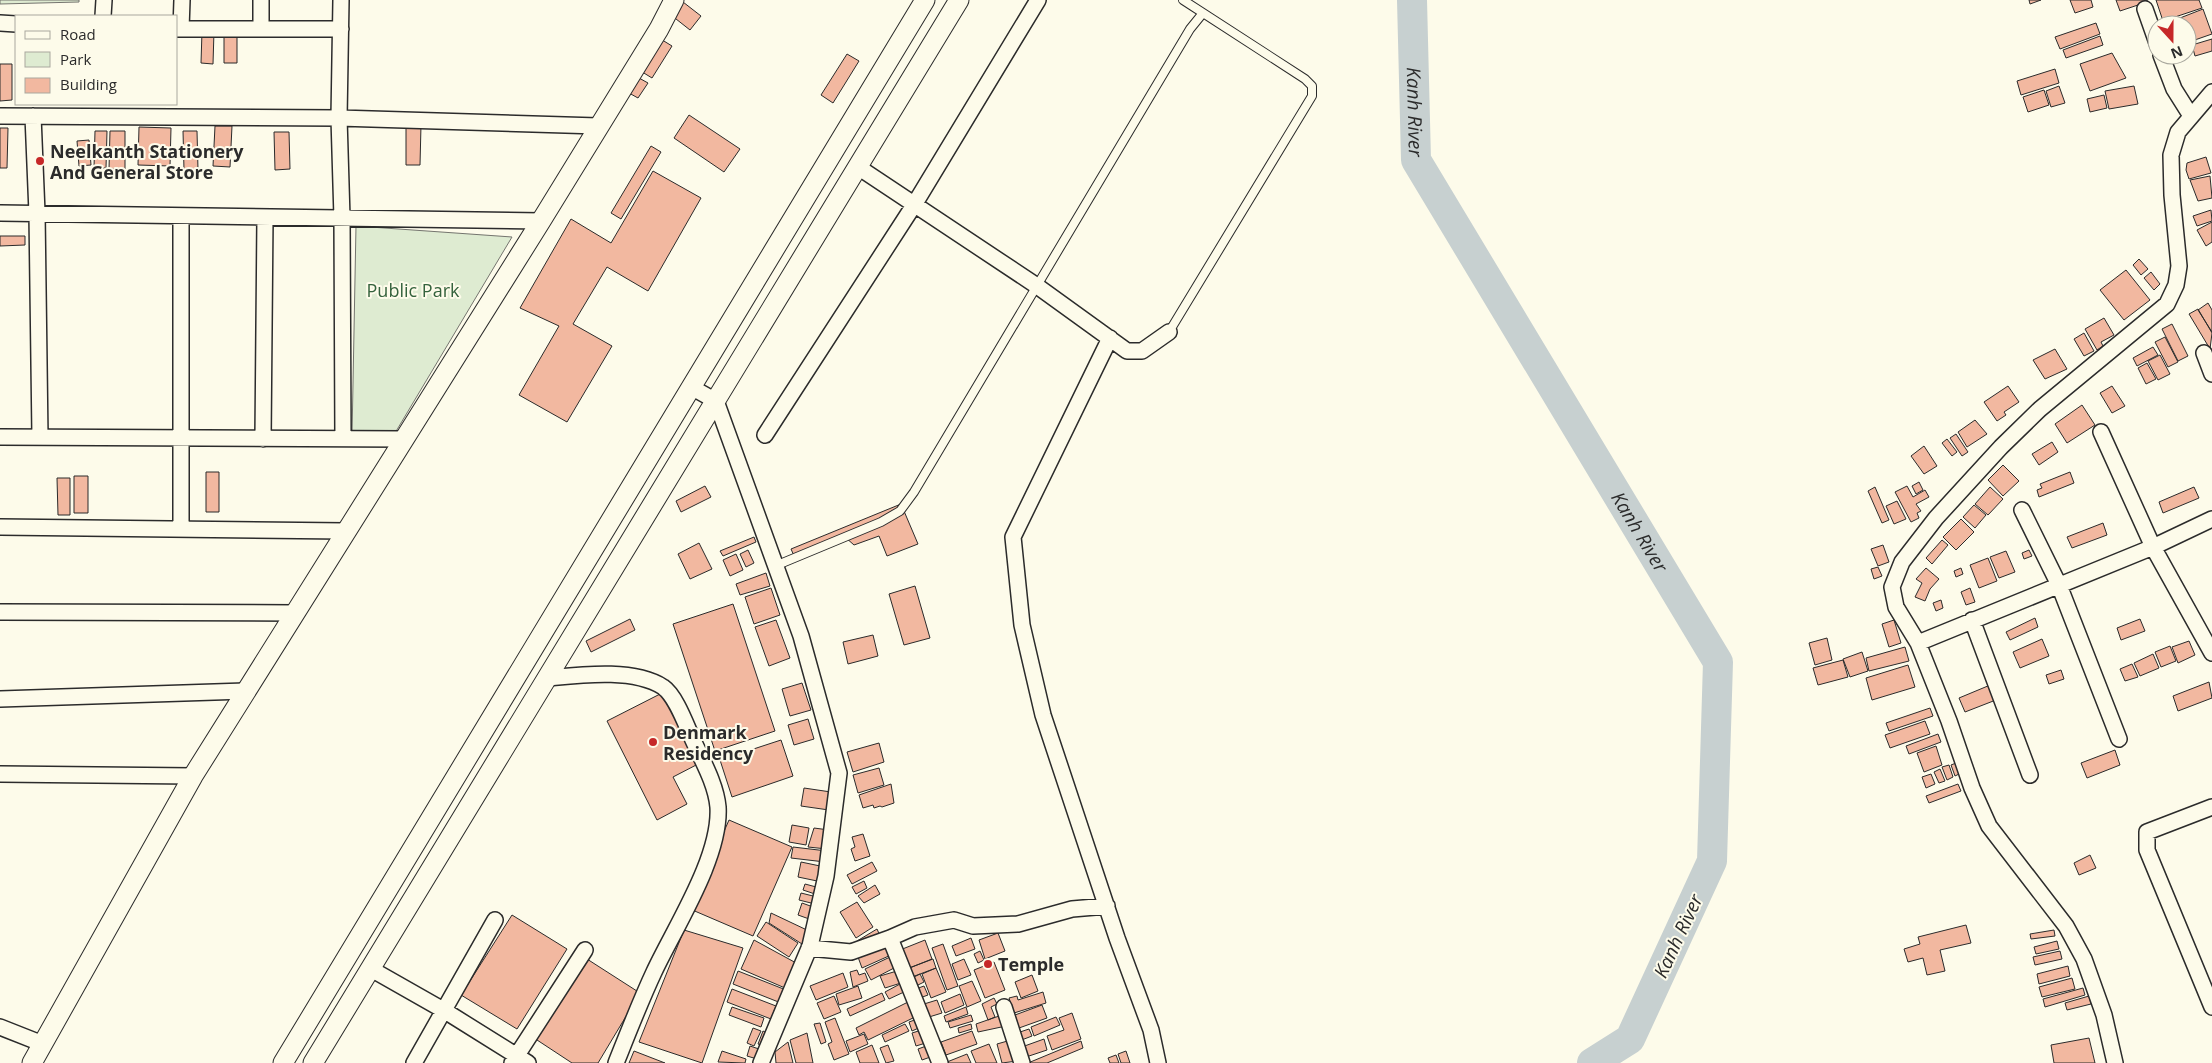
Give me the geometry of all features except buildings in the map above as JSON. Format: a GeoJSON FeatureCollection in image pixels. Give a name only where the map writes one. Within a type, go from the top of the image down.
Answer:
{"type":"FeatureCollection","features":[{"type":"Feature","properties":{"kind":"street"},"geometry":{"type":"LineString","coordinates":[[104,0],[104,15]]}},
{"type":"Feature","properties":{"kind":"street"},"geometry":{"type":"LineString","coordinates":[[182,0],[179,29],[341,30]]}},
{"type":"Feature","properties":{"kind":"street"},"geometry":{"type":"LineString","coordinates":[[260,29],[261,0]]}},
{"type":"Feature","properties":{"kind":"street"},"geometry":{"type":"LineString","coordinates":[[341,0],[338,118],[342,218],[343,439]]}},
{"type":"Feature","properties":{"kind":"street"},"geometry":{"type":"LineString","coordinates":[[32,1063],[192,776],[541,221],[659,29],[674,0]]}},
{"type":"Feature","properties":{"kind":"street"},"geometry":{"type":"LineString","coordinates":[[283,1063],[925,0]]}},
{"type":"Feature","properties":{"kind":"street"},"geometry":{"type":"LineString","coordinates":[[313,1063],[959,0]]}},
{"type":"Feature","properties":{"kind":"street"},"geometry":{"type":"LineString","coordinates":[[764,435],[914,205],[1038,0]]}},
{"type":"Feature","properties":{"kind":"street"},"geometry":{"type":"LineString","coordinates":[[2144,9],[2147,17]]}},
{"type":"Feature","properties":{"kind":"street"},"geometry":{"type":"LineString","coordinates":[[0,23],[15,24]]}},
{"type":"Feature","properties":{"kind":"street"},"geometry":{"type":"LineString","coordinates":[[2165,65],[2174,89],[2191,116]]}},
{"type":"Feature","properties":{"kind":"street"},"geometry":{"type":"LineString","coordinates":[[2115,1063],[2104,1015],[2084,959],[2066,926],[1990,826],[1972,788],[1949,721],[1918,643],[1896,608],[1892,587],[1902,562],[1936,518],[2040,409],[2166,304],[2176,285],[2179,266],[2172,195],[2171,155],[2178,132],[2212,92]]}},
{"type":"Feature","properties":{"kind":"street"},"geometry":{"type":"LineString","coordinates":[[0,116],[33,116],[101,110],[598,126]]}},
{"type":"Feature","properties":{"kind":"street"},"geometry":{"type":"LineString","coordinates":[[33,116],[37,214],[40,437]]}},
{"type":"Feature","properties":{"kind":"street"},"geometry":{"type":"LineString","coordinates":[[858,167],[1037,286],[1127,351],[1142,351],[1169,332]]}},
{"type":"Feature","properties":{"kind":"street"},"geometry":{"type":"LineString","coordinates":[[0,213],[541,221]]}},
{"type":"Feature","properties":{"kind":"street"},"geometry":{"type":"LineString","coordinates":[[181,530],[182,216]]}},
{"type":"Feature","properties":{"kind":"street"},"geometry":{"type":"LineString","coordinates":[[263,438],[265,217]]}},
{"type":"Feature","properties":{"kind":"street"},"geometry":{"type":"LineString","coordinates":[[1110,338],[1013,537],[1022,625],[1043,715],[1151,1030],[1158,1063]]}},
{"type":"Feature","properties":{"kind":"street"},"geometry":{"type":"LineString","coordinates":[[2204,353],[2212,374]]}},
{"type":"Feature","properties":{"kind":"street"},"geometry":{"type":"LineString","coordinates":[[691,387],[716,401],[801,636],[839,773],[826,876],[809,948],[761,1063]]}},
{"type":"Feature","properties":{"kind":"street"},"geometry":{"type":"LineString","coordinates":[[2100,432],[2153,547],[2212,653]]}},
{"type":"Feature","properties":{"kind":"street"},"geometry":{"type":"LineString","coordinates":[[0,437],[403,440]]}},
{"type":"Feature","properties":{"kind":"street"},"geometry":{"type":"LineString","coordinates":[[2022,510],[2059,585],[2119,738]]}},
{"type":"Feature","properties":{"kind":"street"},"geometry":{"type":"LineString","coordinates":[[1918,643],[2153,547],[2212,519]]}},
{"type":"Feature","properties":{"kind":"street"},"geometry":{"type":"LineString","coordinates":[[0,527],[345,531]]}},
{"type":"Feature","properties":{"kind":"street"},"geometry":{"type":"LineString","coordinates":[[0,612],[294,613]]}},
{"type":"Feature","properties":{"kind":"street"},"geometry":{"type":"LineString","coordinates":[[1972,620],[2030,775]]}},
{"type":"Feature","properties":{"kind":"street"},"geometry":{"type":"LineString","coordinates":[[547,678],[598,674],[639,678],[664,688],[679,708],[711,782],[718,806],[716,838],[697,884],[653,973],[616,1063]]}},
{"type":"Feature","properties":{"kind":"street"},"geometry":{"type":"LineString","coordinates":[[0,699],[245,691]]}},
{"type":"Feature","properties":{"kind":"street"},"geometry":{"type":"LineString","coordinates":[[0,774],[192,776]]}},
{"type":"Feature","properties":{"kind":"street"},"geometry":{"type":"LineString","coordinates":[[2212,807],[2147,832],[2147,850],[2212,1007]]}},
{"type":"Feature","properties":{"kind":"street"},"geometry":{"type":"LineString","coordinates":[[809,948],[851,952],[914,927],[954,920],[973,926],[1018,924],[1072,909],[1107,906]]}},
{"type":"Feature","properties":{"kind":"street"},"geometry":{"type":"LineString","coordinates":[[414,1063],[495,920]]}},
{"type":"Feature","properties":{"kind":"street"},"geometry":{"type":"LineString","coordinates":[[890,938],[940,1063]]}},
{"type":"Feature","properties":{"kind":"street"},"geometry":{"type":"LineString","coordinates":[[370,969],[445,1011],[519,1061],[585,950]]}},
{"type":"Feature","properties":{"kind":"street"},"geometry":{"type":"LineString","coordinates":[[1004,1007],[1022,1063]]}},
{"type":"Feature","properties":{"kind":"street"},"geometry":{"type":"LineString","coordinates":[[0,1027],[43,1044]]}},
{"type":"Feature","properties":{"kind":"lane"},"geometry":{"type":"LineString","coordinates":[[1169,332],[1312,96],[1312,86],[1305,79],[1183,0]]}},
{"type":"Feature","properties":{"kind":"lane"},"geometry":{"type":"LineString","coordinates":[[775,566],[881,522],[900,511],[914,492],[1190,29],[1203,13]]}},
{"type":"Feature","properties":{"kind":"green space"},"geometry":{"type":"Polygon","coordinates":[[[0,0],[79,0],[79,2],[0,4],[0,0]]]}},
{"type":"Feature","properties":{"kind":"green space","name":"Public Park"},"geometry":{"type":"Polygon","coordinates":[[[356,226],[512,237],[395,433],[352,436],[356,226]]]}},
{"type":"Feature","properties":{"kind":"waterway","name":"Kanh River"},"geometry":{"type":"LineString","coordinates":[[1412,0],[1416,160],[1718,662],[1712,861],[1630,1039],[1592,1063]]}},
{"type":"Feature","properties":{"kind":"place","name":"Neelkanth Stationery And General Store"},"geometry":{"type":"Point","coordinates":[40,161]}},
{"type":"Feature","properties":{"kind":"place","name":"Denmark Residency"},"geometry":{"type":"Point","coordinates":[653,742]}},
{"type":"Feature","properties":{"kind":"place","name":"Temple"},"geometry":{"type":"Point","coordinates":[988,964]}}]}
